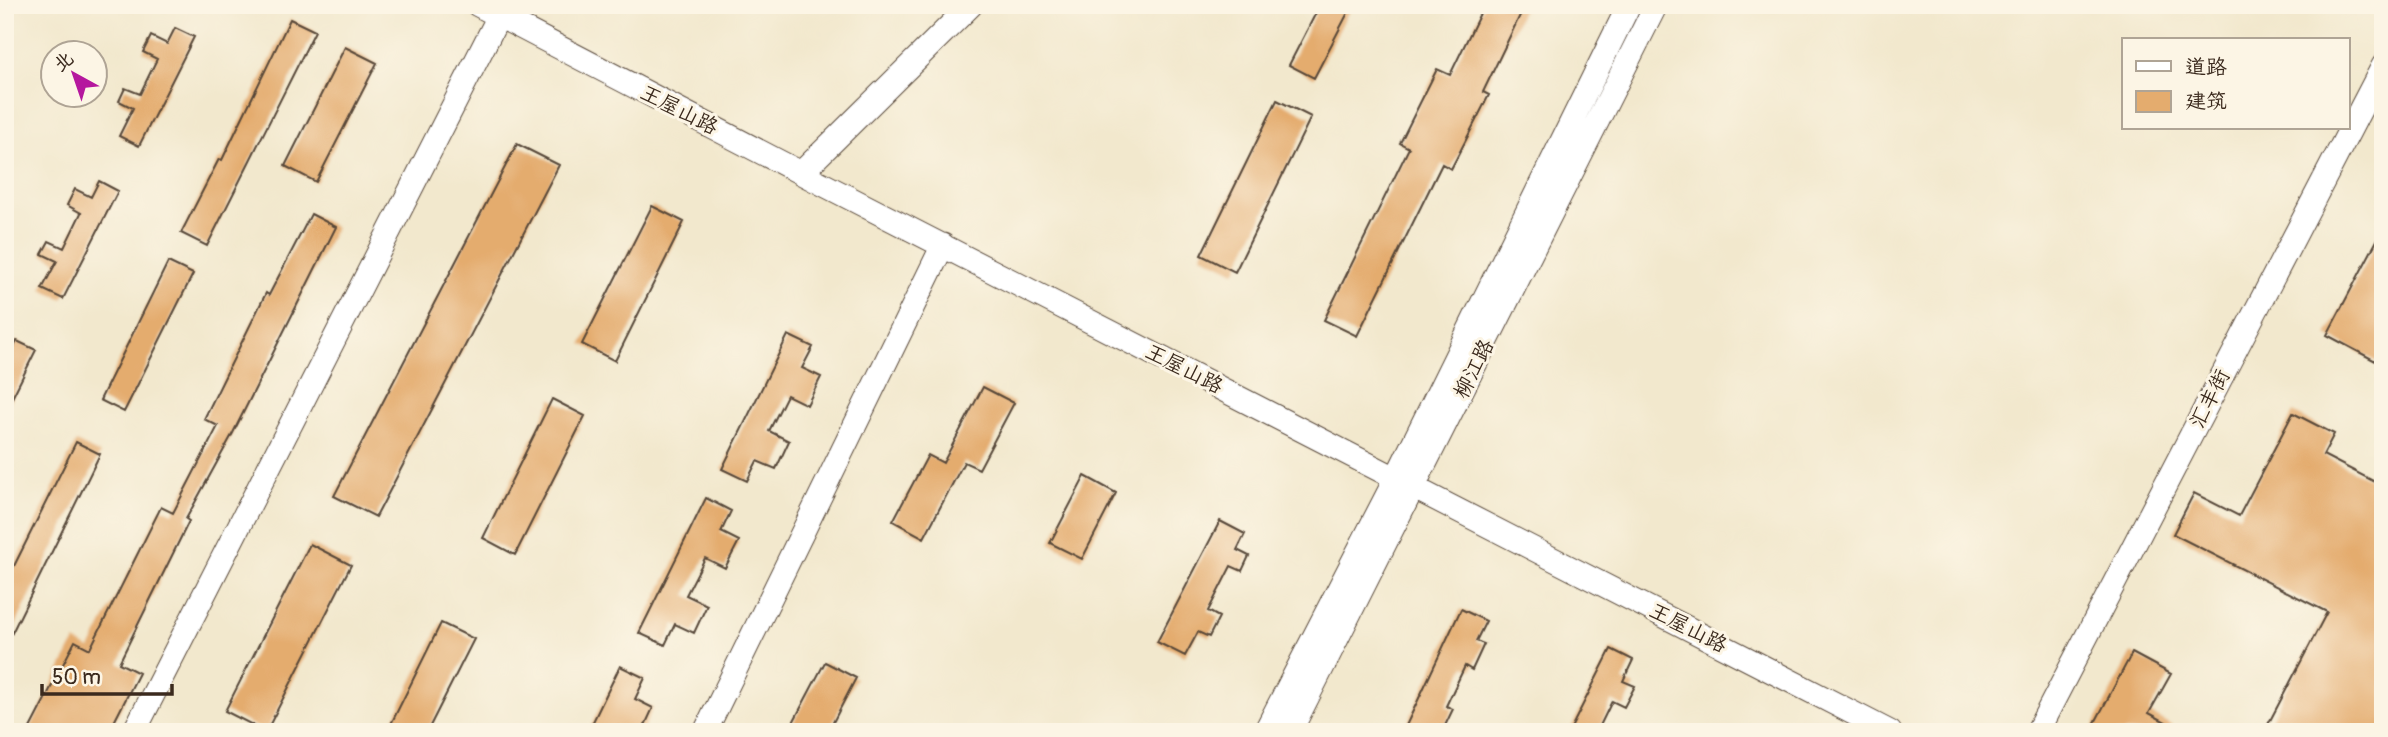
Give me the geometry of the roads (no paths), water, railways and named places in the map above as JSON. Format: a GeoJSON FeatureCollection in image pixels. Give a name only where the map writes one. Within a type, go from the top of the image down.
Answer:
{"type":"FeatureCollection","features":[{"type":"Feature","properties":{"kind":"street","name":"王屋山路"},"geometry":{"type":"LineString","coordinates":[[478,5],[1405,482],[1853,723],[1890,732]]}},
{"type":"Feature","properties":{"kind":"street"},"geometry":{"type":"LineString","coordinates":[[801,173],[971,5]]}},
{"type":"Feature","properties":{"kind":"street","name":"柳江路"},"geometry":{"type":"LineString","coordinates":[[1290,732],[1629,5]]}},
{"type":"Feature","properties":{"kind":"street","name":"柳江路"},"geometry":{"type":"LineString","coordinates":[[1265,732],[1405,482],[1656,5]]}},
{"type":"Feature","properties":{"kind":"street"},"geometry":{"type":"LineString","coordinates":[[134,732],[499,16]]}},
{"type":"Feature","properties":{"kind":"street","name":"汇丰街"},"geometry":{"type":"LineString","coordinates":[[2350,130],[2383,66]]}},
{"type":"Feature","properties":{"kind":"street","name":"汇丰街"},"geometry":{"type":"LineString","coordinates":[[2037,732],[2350,130]]}},
{"type":"Feature","properties":{"kind":"street"},"geometry":{"type":"LineString","coordinates":[[705,732],[943,245]]}}]}
